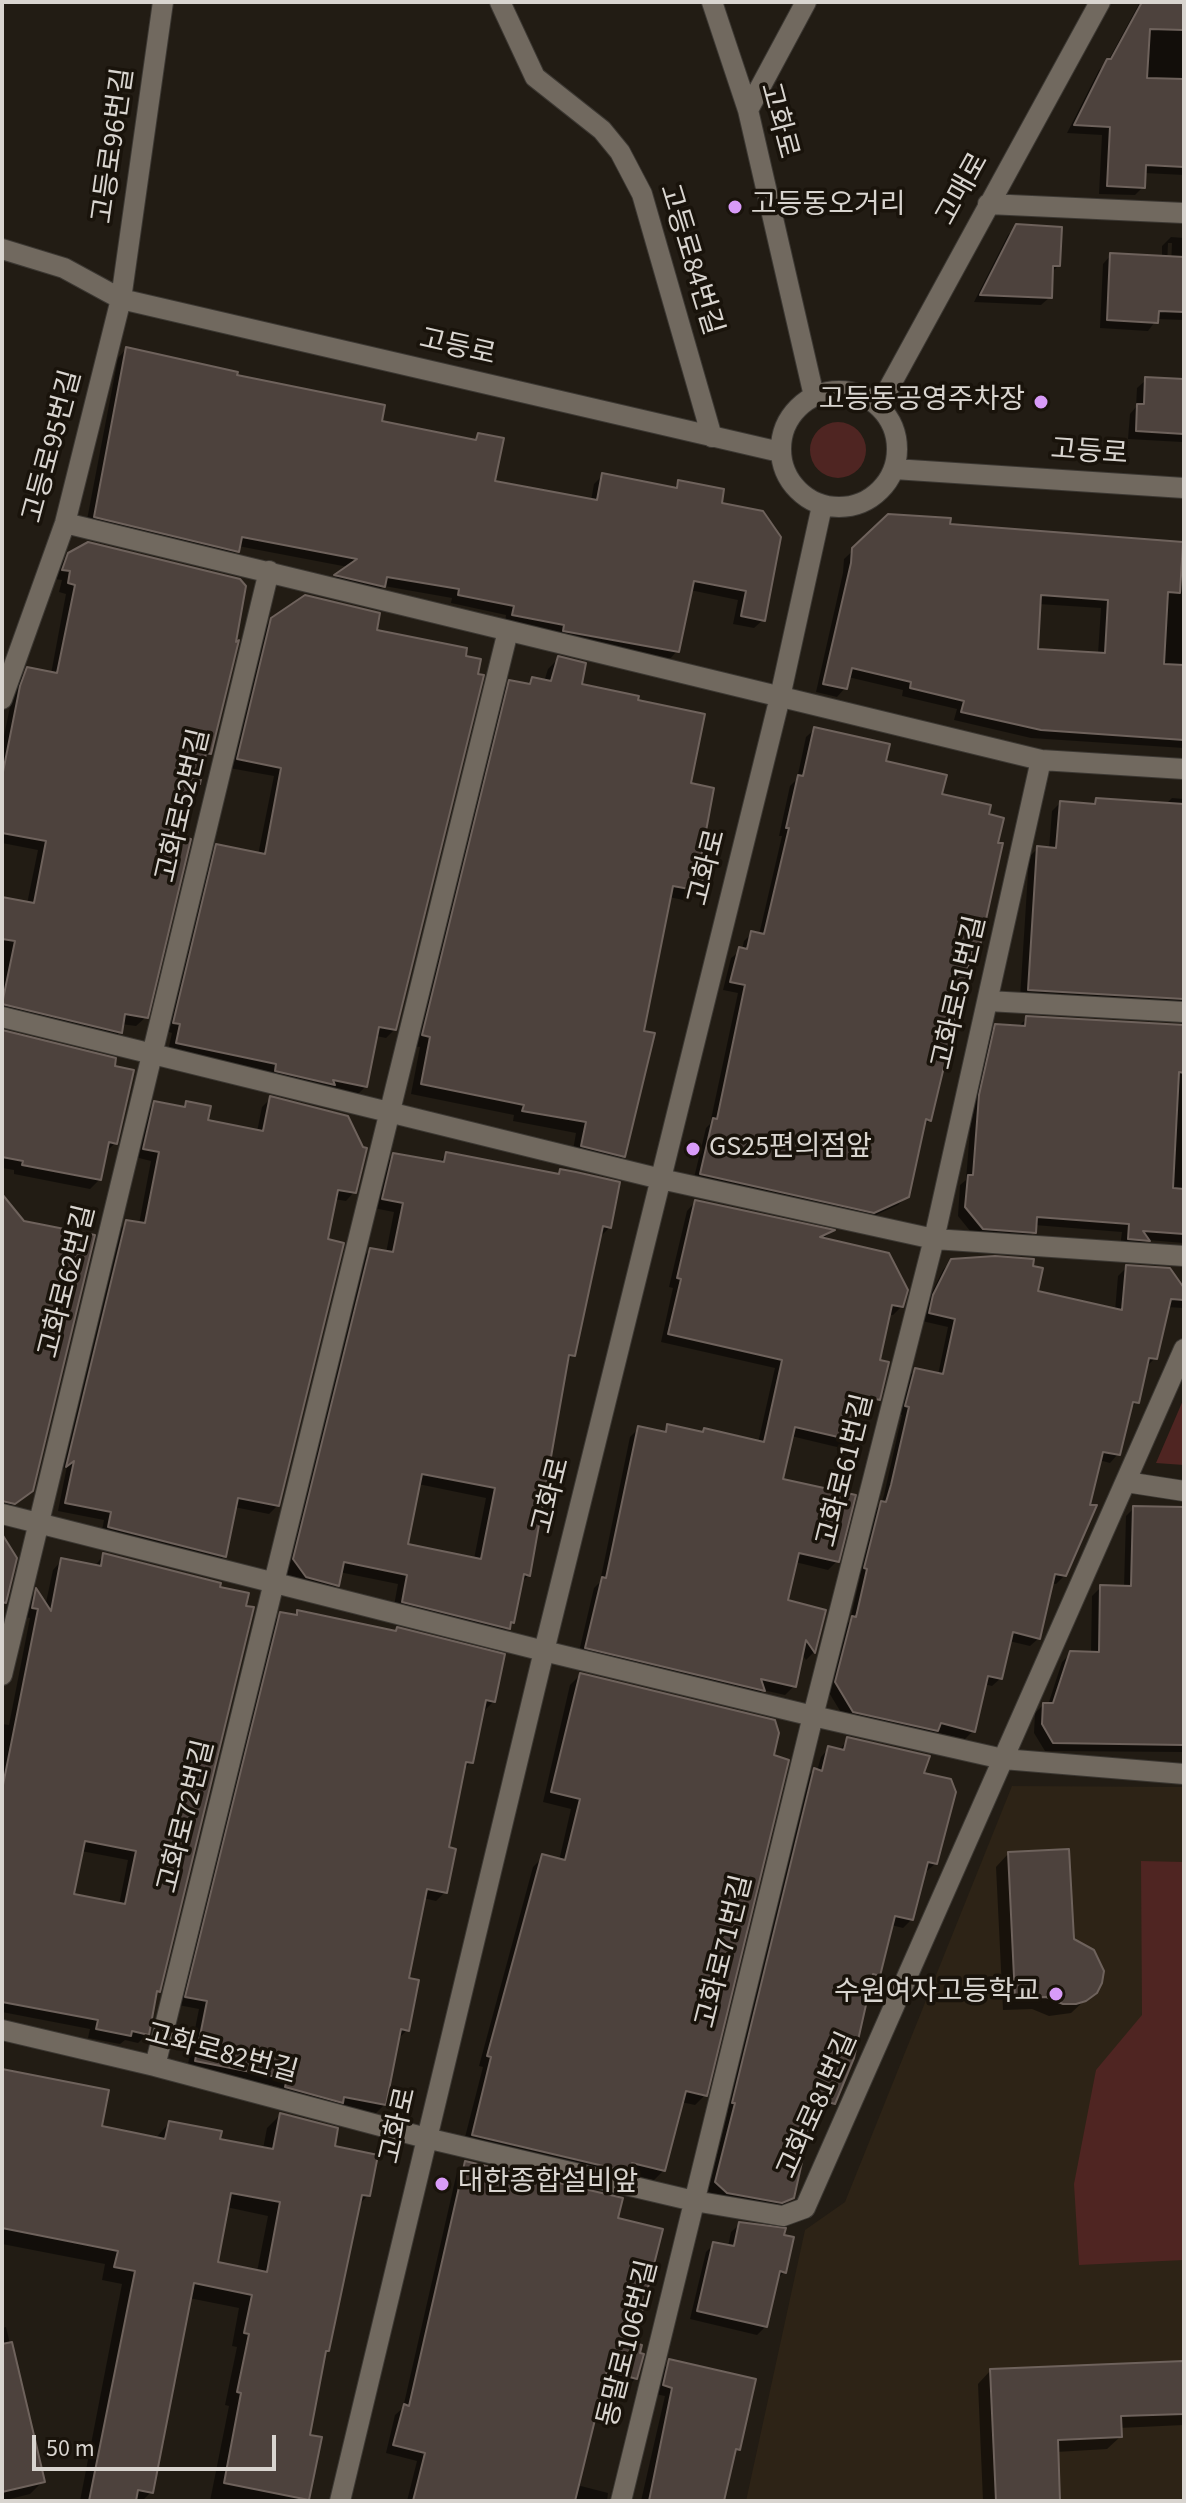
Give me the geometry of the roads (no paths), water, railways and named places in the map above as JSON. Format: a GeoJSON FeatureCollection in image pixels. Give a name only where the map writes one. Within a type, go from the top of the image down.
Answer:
{"type":"FeatureCollection","features":[{"type":"Feature","properties":{"kind":"street","name":"고등로96번길"},"geometry":{"type":"LineString","coordinates":[[121,299],[163,2]]}},
{"type":"Feature","properties":{"kind":"street","name":"고등로84번길"},"geometry":{"type":"LineString","coordinates":[[500,2],[535,77],[602,130],[620,152],[642,194],[712,437]]}},
{"type":"Feature","properties":{"kind":"street","name":"고화로"},"geometry":{"type":"LineString","coordinates":[[712,2],[748,110],[814,396]]}},
{"type":"Feature","properties":{"kind":"street"},"geometry":{"type":"LineString","coordinates":[[748,110],[806,2]]}},
{"type":"Feature","properties":{"kind":"street","name":"고매로"},"geometry":{"type":"LineString","coordinates":[[879,406],[1100,2]]}},
{"type":"Feature","properties":{"kind":"street"},"geometry":{"type":"LineString","coordinates":[[988,204],[1184,213]]}},
{"type":"Feature","properties":{"kind":"street","name":"고등로"},"geometry":{"type":"LineString","coordinates":[[2,249],[64,268],[121,299],[780,452]]}},
{"type":"Feature","properties":{"kind":"street","name":"고등로95번길"},"geometry":{"type":"LineString","coordinates":[[2,699],[65,523],[121,299]]}},
{"type":"Feature","properties":{"kind":"street"},"geometry":{"type":"LineString","coordinates":[[836,391],[859,394],[879,406],[892,425],[898,447],[894,469],[882,489],[864,502],[842,508],[822,506],[799,492],[786,474],[780,452],[784,429],[796,410],[814,396],[836,391]]}},
{"type":"Feature","properties":{"kind":"street","name":"고등로"},"geometry":{"type":"LineString","coordinates":[[894,469],[1184,488]]}},
{"type":"Feature","properties":{"kind":"street","name":"고화로"},"geometry":{"type":"LineString","coordinates":[[340,2501],[544,1651],[780,697],[822,506]]}},
{"type":"Feature","properties":{"kind":"street"},"geometry":{"type":"LineString","coordinates":[[65,523],[1041,760],[1184,769]]}},
{"type":"Feature","properties":{"kind":"street","name":"고화로52번길"},"geometry":{"type":"LineString","coordinates":[[154,1054],[269,571]]}},
{"type":"Feature","properties":{"kind":"street"},"geometry":{"type":"LineString","coordinates":[[276,1582],[508,631]]}},
{"type":"Feature","properties":{"kind":"street","name":"고화로51번길"},"geometry":{"type":"LineString","coordinates":[[934,1239],[1041,760]]}},
{"type":"Feature","properties":{"kind":"street"},"geometry":{"type":"LineString","coordinates":[[988,1001],[1184,1012]]}},
{"type":"Feature","properties":{"kind":"street"},"geometry":{"type":"LineString","coordinates":[[2,1017],[661,1179],[934,1239],[1184,1256]]}},
{"type":"Feature","properties":{"kind":"street","name":"고화로62번길"},"geometry":{"type":"LineString","coordinates":[[39,1523],[154,1054]]}},
{"type":"Feature","properties":{"kind":"street","name":"고화로61번길"},"geometry":{"type":"LineString","coordinates":[[813,1716],[934,1239]]}},
{"type":"Feature","properties":{"kind":"street"},"geometry":{"type":"LineString","coordinates":[[1003,1759],[1184,1349]]}},
{"type":"Feature","properties":{"kind":"street"},"geometry":{"type":"LineString","coordinates":[[1126,1482],[1184,1491]]}},
{"type":"Feature","properties":{"kind":"street"},"geometry":{"type":"LineString","coordinates":[[2,1514],[544,1651],[1003,1759],[1184,1774]]}},
{"type":"Feature","properties":{"kind":"street"},"geometry":{"type":"LineString","coordinates":[[2,1675],[39,1523]]}},
{"type":"Feature","properties":{"kind":"street","name":"고화로72번길"},"geometry":{"type":"LineString","coordinates":[[155,2066],[276,1582]]}},
{"type":"Feature","properties":{"kind":"street","name":"고화로71번길"},"geometry":{"type":"LineString","coordinates":[[694,2201],[813,1716]]}},
{"type":"Feature","properties":{"kind":"street","name":"고화로81번길"},"geometry":{"type":"LineString","coordinates":[[426,2138],[694,2201],[783,2216],[805,2208],[1003,1759]]}},
{"type":"Feature","properties":{"kind":"street","name":"고화로82번길"},"geometry":{"type":"LineString","coordinates":[[2,2030],[155,2066],[426,2138]]}},
{"type":"Feature","properties":{"kind":"street","name":"동말로106번길"},"geometry":{"type":"LineString","coordinates":[[621,2501],[694,2201]]}},
{"type":"Feature","properties":{"kind":"place","name":"고등동오거리"},"geometry":{"type":"Point","coordinates":[735,207]}},
{"type":"Feature","properties":{"kind":"place","name":"고등동공영주차장"},"geometry":{"type":"Point","coordinates":[1041,402]}},
{"type":"Feature","properties":{"kind":"place","name":"GS25편의점앞"},"geometry":{"type":"Point","coordinates":[693,1149]}},
{"type":"Feature","properties":{"kind":"place","name":"수원여자고등학교"},"geometry":{"type":"Point","coordinates":[1056,1994]}},
{"type":"Feature","properties":{"kind":"place","name":"대한종합설비앞"},"geometry":{"type":"Point","coordinates":[442,2184]}}]}
